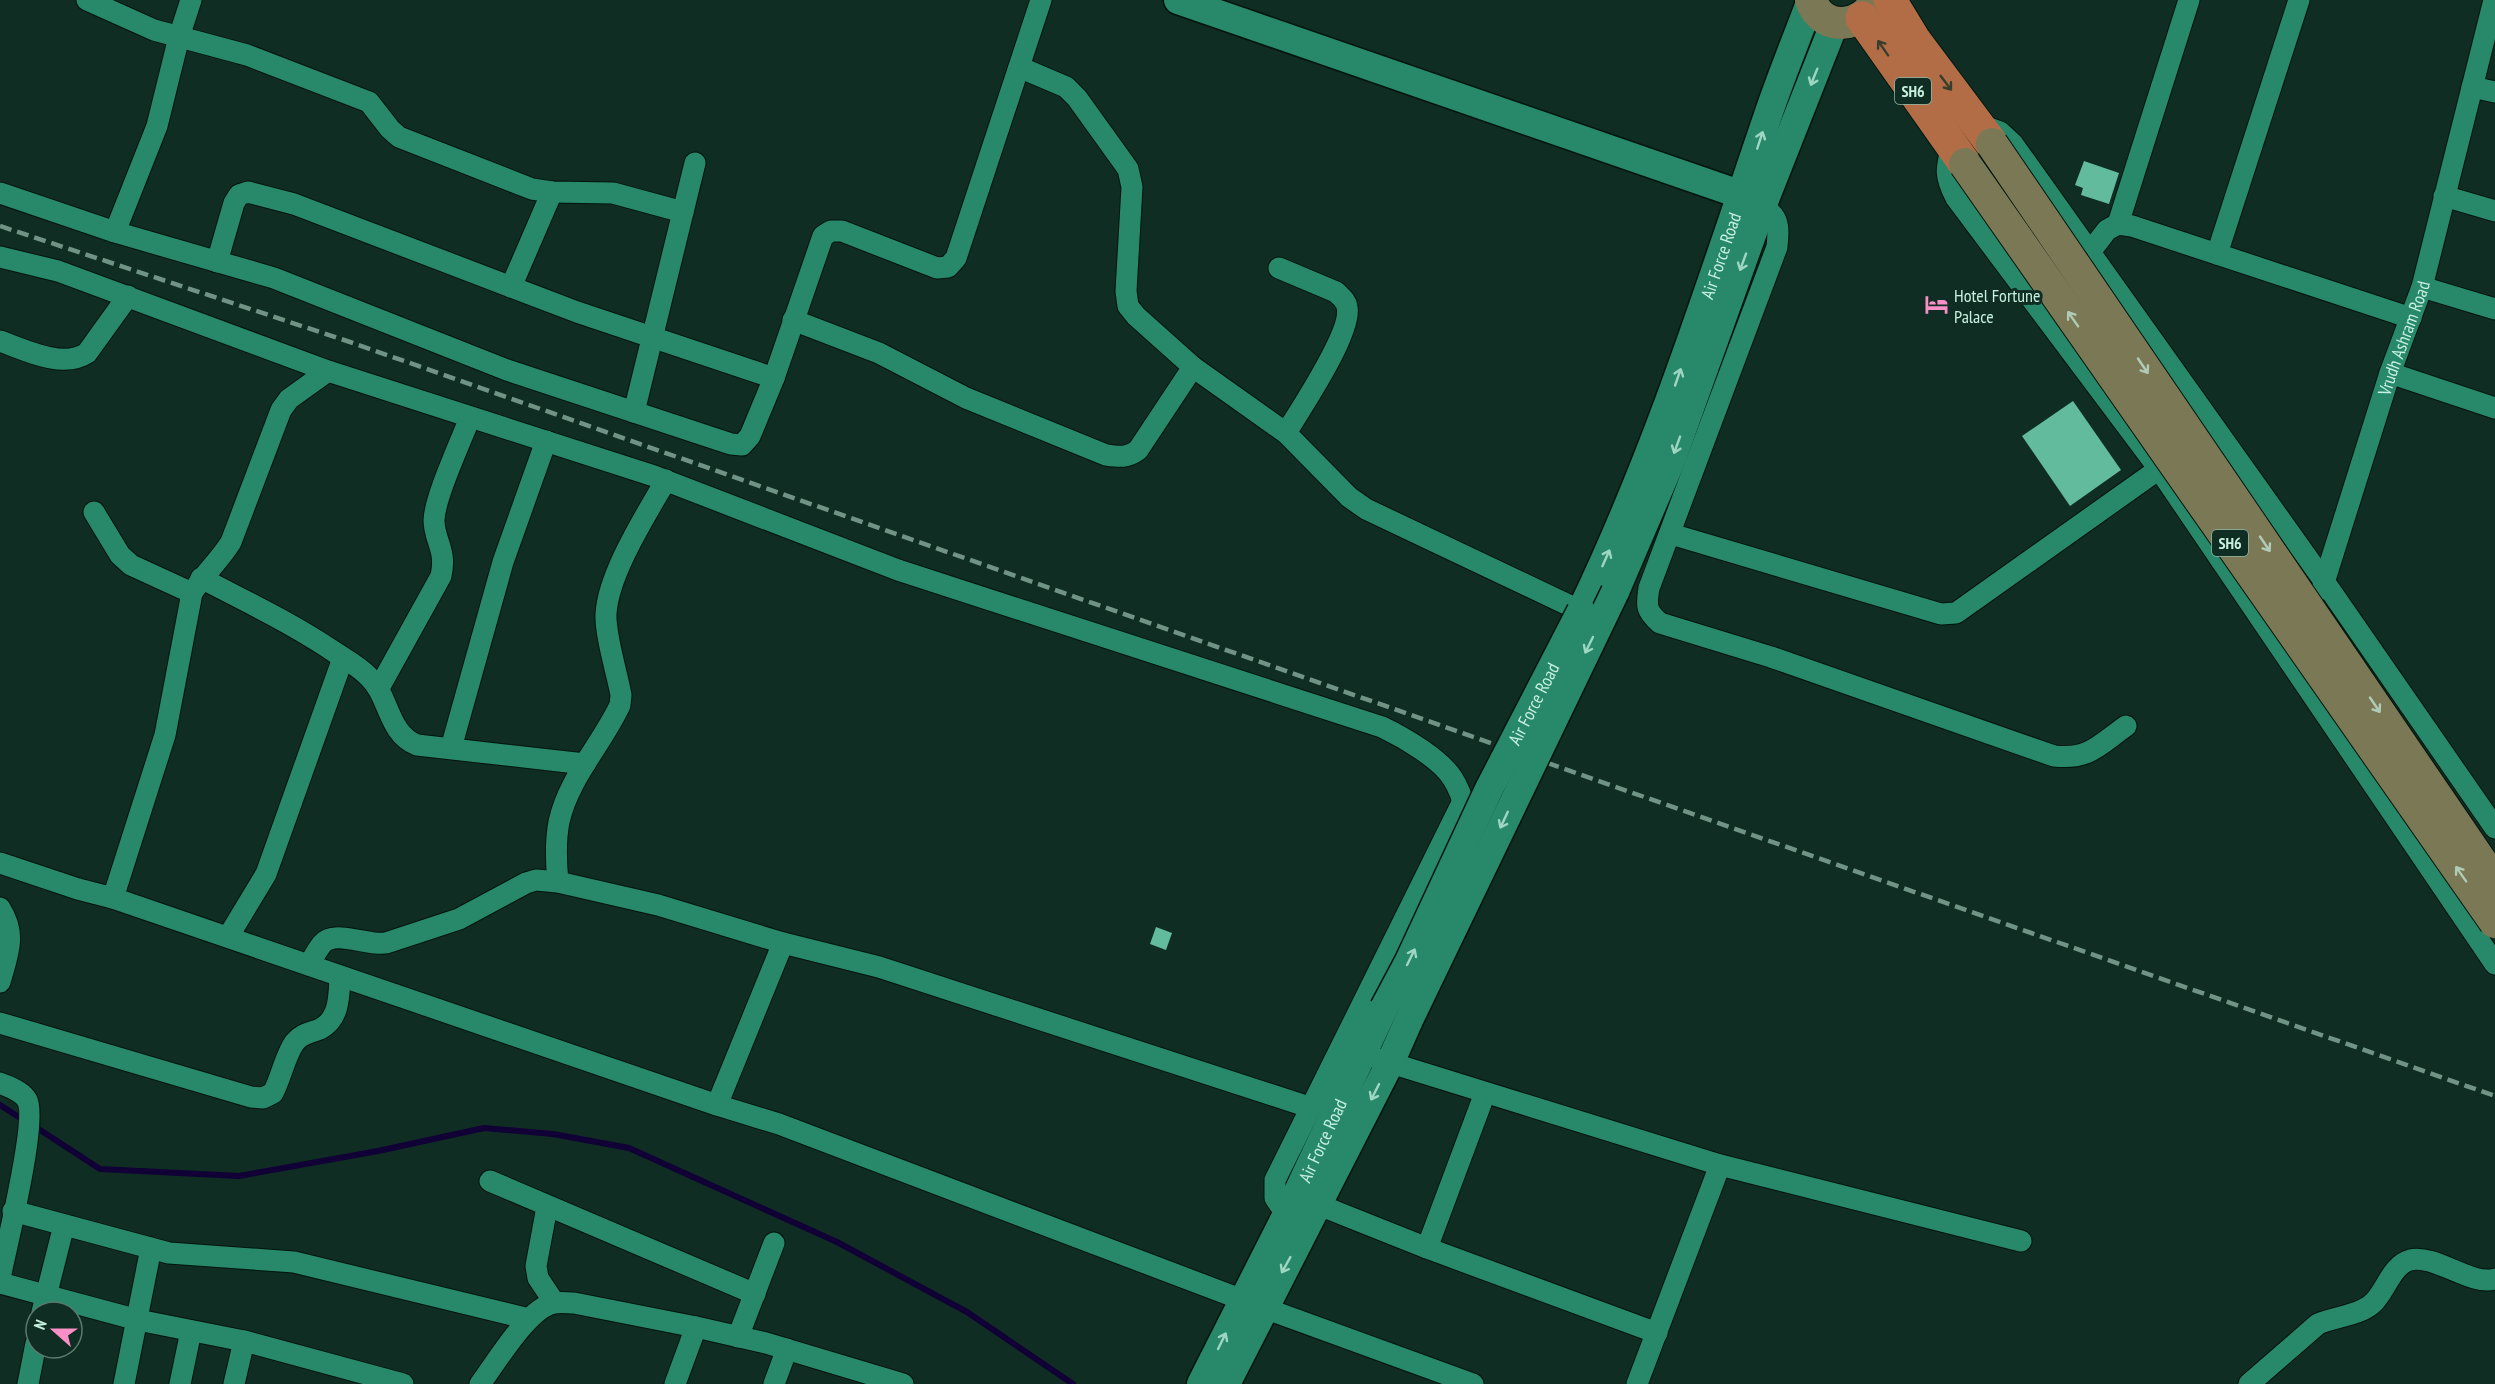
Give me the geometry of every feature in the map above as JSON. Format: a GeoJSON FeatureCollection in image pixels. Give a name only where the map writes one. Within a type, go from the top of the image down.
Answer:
{"type":"FeatureCollection","features":[{"type":"Feature","properties":{"kind":"highway","name":"SH6"},"geometry":{"type":"LineString","coordinates":[[1890,0],[1915,41],[1984,134]]}},
{"type":"Feature","properties":{"kind":"highway","name":"SH6"},"geometry":{"type":"LineString","coordinates":[[1858,14],[1958,155]]}},
{"type":"Feature","properties":{"kind":"main road","name":"SH6"},"geometry":{"type":"LineString","coordinates":[[1811,0],[1823,17],[1858,14]]}},
{"type":"Feature","properties":{"kind":"main road","name":"SH6"},"geometry":{"type":"LineString","coordinates":[[1984,134],[2495,882]]}},
{"type":"Feature","properties":{"kind":"main road","name":"SH6"},"geometry":{"type":"LineString","coordinates":[[1958,155],[2495,922]]}},
{"type":"Feature","properties":{"kind":"street"},"geometry":{"type":"LineString","coordinates":[[87,0],[148,27],[247,55],[369,102],[399,137],[532,189],[552,192],[613,193],[683,212]]}},
{"type":"Feature","properties":{"kind":"street"},"geometry":{"type":"LineString","coordinates":[[115,232],[157,126],[179,37],[191,0]]}},
{"type":"Feature","properties":{"kind":"street"},"geometry":{"type":"LineString","coordinates":[[0,193],[115,232],[274,278],[507,370],[731,444],[742,445],[750,436],[774,378],[823,236],[831,231],[842,231],[937,268],[948,267],[956,258],[1041,0]]}},
{"type":"Feature","properties":{"kind":"street"},"geometry":{"type":"LineString","coordinates":[[1178,0],[1752,201],[1773,212],[1779,227],[1777,247],[1649,588],[1647,602],[1649,613],[1660,624],[1770,657],[2054,756],[2072,758],[2085,755],[2126,726]]}},
{"type":"Feature","properties":{"kind":"street","name":"Air Force Road"},"geometry":{"type":"LineString","coordinates":[[1300,1205],[1390,1063],[1615,592],[1671,461],[1752,201],[1769,113],[1811,0]]}},
{"type":"Feature","properties":{"kind":"street"},"geometry":{"type":"LineString","coordinates":[[2090,252],[2107,230],[2118,224],[2189,0]]}},
{"type":"Feature","properties":{"kind":"street"},"geometry":{"type":"LineString","coordinates":[[2217,254],[2299,0]]}},
{"type":"Feature","properties":{"kind":"street","name":"Vrudh Ashram Road"},"geometry":{"type":"LineString","coordinates":[[2297,672],[2390,373],[2422,287],[2494,0]]}},
{"type":"Feature","properties":{"kind":"street","name":"Air Force Road"},"geometry":{"type":"LineString","coordinates":[[1201,1384],[1253,1303],[1300,1205],[1361,1054],[1384,1008],[1467,814],[1581,611],[1635,492],[1669,402],[1752,201],[1858,14]]}},
{"type":"Feature","properties":{"kind":"street"},"geometry":{"type":"LineString","coordinates":[[1019,67],[1066,87],[1128,169],[1132,187],[1126,291],[1128,306],[1136,316],[1193,367],[1286,433],[1349,496],[1366,509],[1581,611]]}},
{"type":"Feature","properties":{"kind":"street"},"geometry":{"type":"LineString","coordinates":[[2472,87],[2495,92]]}},
{"type":"Feature","properties":{"kind":"street"},"geometry":{"type":"LineString","coordinates":[[1984,134],[2000,132],[2013,144],[2324,581],[2495,828]]}},
{"type":"Feature","properties":{"kind":"street"},"geometry":{"type":"LineString","coordinates":[[1958,155],[1946,170],[1948,184],[1956,198],[2159,469],[2495,964]]}},
{"type":"Feature","properties":{"kind":"street"},"geometry":{"type":"LineString","coordinates":[[634,412],[695,163]]}},
{"type":"Feature","properties":{"kind":"street"},"geometry":{"type":"LineString","coordinates":[[217,262],[234,203],[239,195],[248,192],[294,204],[577,312],[774,378]]}},
{"type":"Feature","properties":{"kind":"street"},"geometry":{"type":"LineString","coordinates":[[511,287],[552,192]]}},
{"type":"Feature","properties":{"kind":"street"},"geometry":{"type":"LineString","coordinates":[[2444,196],[2495,211]]}},
{"type":"Feature","properties":{"kind":"street"},"geometry":{"type":"LineString","coordinates":[[2118,224],[2411,318]]}},
{"type":"Feature","properties":{"kind":"street"},"geometry":{"type":"LineString","coordinates":[[0,257],[58,271],[328,371],[666,480],[898,570],[1382,727],[1399,735],[1447,770],[1454,780],[1467,814],[1275,1180],[1275,1197],[1427,1248],[1657,1333]]}},
{"type":"Feature","properties":{"kind":"street"},"geometry":{"type":"LineString","coordinates":[[1279,267],[1336,292],[1344,299],[1348,309],[1346,323],[1323,372],[1286,433]]}},
{"type":"Feature","properties":{"kind":"street"},"geometry":{"type":"LineString","coordinates":[[2422,287],[2495,309]]}},
{"type":"Feature","properties":{"kind":"street"},"geometry":{"type":"LineString","coordinates":[[0,341],[40,354],[71,360],[79,358],[87,352],[128,296]]}},
{"type":"Feature","properties":{"kind":"street"},"geometry":{"type":"LineString","coordinates":[[793,320],[879,353],[966,398],[1106,455],[1119,457],[1129,457],[1138,450],[1193,367]]}},
{"type":"Feature","properties":{"kind":"street"},"geometry":{"type":"LineString","coordinates":[[113,898],[165,735],[197,585],[224,554],[231,542],[281,410],[289,399],[328,371]]}},
{"type":"Feature","properties":{"kind":"street"},"geometry":{"type":"LineString","coordinates":[[2390,373],[2495,408]]}},
{"type":"Feature","properties":{"kind":"street"},"geometry":{"type":"LineString","coordinates":[[379,688],[441,576],[444,560],[434,522],[437,504],[470,417]]}},
{"type":"Feature","properties":{"kind":"street"},"geometry":{"type":"LineString","coordinates":[[451,748],[503,562],[546,441]]}},
{"type":"Feature","properties":{"kind":"street"},"geometry":{"type":"LineString","coordinates":[[1671,534],[1941,614],[1956,613],[1970,606],[2159,469]]}},
{"type":"Feature","properties":{"kind":"street"},"geometry":{"type":"LineString","coordinates":[[558,882],[556,846],[560,819],[585,764],[620,705],[621,695],[606,616],[608,603],[628,549],[666,480]]}},
{"type":"Feature","properties":{"kind":"street"},"geometry":{"type":"LineString","coordinates":[[94,512],[120,555],[131,565],[197,585],[299,629],[369,677],[379,688],[398,733],[405,740],[417,745],[585,764]]}},
{"type":"Feature","properties":{"kind":"street"},"geometry":{"type":"LineString","coordinates":[[228,937],[266,874],[343,658]]}},
{"type":"Feature","properties":{"kind":"street"},"geometry":{"type":"LineString","coordinates":[[0,863],[113,898],[717,1105],[779,1124],[1473,1384]]}},
{"type":"Feature","properties":{"kind":"street"},"geometry":{"type":"LineString","coordinates":[[309,965],[323,942],[334,936],[377,944],[386,943],[459,919],[526,883],[536,880],[558,882],[658,905],[783,943],[879,967],[1312,1108]]}},
{"type":"Feature","properties":{"kind":"street"},"geometry":{"type":"LineString","coordinates":[[0,908],[10,931],[10,945],[0,982]]}},
{"type":"Feature","properties":{"kind":"street"},"geometry":{"type":"LineString","coordinates":[[717,1105],[783,943]]}},
{"type":"Feature","properties":{"kind":"street"},"geometry":{"type":"LineString","coordinates":[[0,1023],[251,1097],[263,1098],[273,1093],[278,1084],[294,1042],[304,1034],[321,1029],[332,1020],[338,1004],[340,976]]}},
{"type":"Feature","properties":{"kind":"street"},"geometry":{"type":"LineString","coordinates":[[1361,1054],[1720,1165],[2021,1241]]}},
{"type":"Feature","properties":{"kind":"street"},"geometry":{"type":"LineString","coordinates":[[0,1083],[19,1092],[27,1100],[30,1110],[27,1140],[0,1278]]}},
{"type":"Feature","properties":{"kind":"street"},"geometry":{"type":"LineString","coordinates":[[1427,1248],[1485,1093]]}},
{"type":"Feature","properties":{"kind":"street"},"geometry":{"type":"LineString","coordinates":[[1637,1384],[1720,1165]]}},
{"type":"Feature","properties":{"kind":"street"},"geometry":{"type":"LineString","coordinates":[[490,1181],[755,1294]]}},
{"type":"Feature","properties":{"kind":"street"},"geometry":{"type":"LineString","coordinates":[[547,1207],[536,1266],[537,1278],[554,1302]]}},
{"type":"Feature","properties":{"kind":"street"},"geometry":{"type":"LineString","coordinates":[[13,1211],[151,1248],[187,1255],[294,1262],[529,1319]]}},
{"type":"Feature","properties":{"kind":"street"},"geometry":{"type":"LineString","coordinates":[[45,1300],[64,1225]]}},
{"type":"Feature","properties":{"kind":"street"},"geometry":{"type":"LineString","coordinates":[[738,1337],[774,1243]]}},
{"type":"Feature","properties":{"kind":"street"},"geometry":{"type":"LineString","coordinates":[[124,1384],[151,1248]]}},
{"type":"Feature","properties":{"kind":"street"},"geometry":{"type":"LineString","coordinates":[[2249,1384],[2318,1324],[2330,1318],[2362,1311],[2374,1302],[2400,1266],[2410,1260],[2424,1261],[2481,1279],[2495,1279]]}},
{"type":"Feature","properties":{"kind":"street"},"geometry":{"type":"LineString","coordinates":[[0,1283],[36,1300]]}},
{"type":"Feature","properties":{"kind":"street"},"geometry":{"type":"LineString","coordinates":[[480,1384],[529,1319],[539,1310],[554,1302],[574,1303],[696,1327],[787,1349],[878,1381],[903,1384]]}},
{"type":"Feature","properties":{"kind":"street","name":"Air Force Road"},"geometry":{"type":"LineString","coordinates":[[1226,1384],[1253,1303]]}},
{"type":"Feature","properties":{"kind":"street"},"geometry":{"type":"LineString","coordinates":[[84,1311],[244,1341],[403,1384]]}},
{"type":"Feature","properties":{"kind":"street"},"geometry":{"type":"LineString","coordinates":[[675,1384],[696,1327]]}},
{"type":"Feature","properties":{"kind":"street"},"geometry":{"type":"LineString","coordinates":[[180,1384],[191,1331]]}},
{"type":"Feature","properties":{"kind":"street"},"geometry":{"type":"LineString","coordinates":[[234,1384],[244,1341]]}},
{"type":"Feature","properties":{"kind":"street"},"geometry":{"type":"LineString","coordinates":[[774,1384],[787,1349]]}},
{"type":"Feature","properties":{"kind":"street"},"geometry":{"type":"LineString","coordinates":[[28,1384],[33,1360]]}},
{"type":"Feature","properties":{"kind":"building"},"geometry":{"type":"Polygon","coordinates":[[[2084,161],[2119,173],[2109,204],[2081,195],[2083,188],[2075,185],[2084,161]]]}},
{"type":"Feature","properties":{"kind":"building"},"geometry":{"type":"Polygon","coordinates":[[[2073,401],[2121,470],[2070,506],[2022,436],[2073,401]]]}},
{"type":"Feature","properties":{"kind":"building"},"geometry":{"type":"Polygon","coordinates":[[[1156,927],[1172,933],[1166,950],[1150,944],[1156,927]]]}},
{"type":"Feature","properties":{"kind":"waterway"},"geometry":{"type":"LineString","coordinates":[[0,1105],[25,1121]]}},
{"type":"Feature","properties":{"kind":"waterway"},"geometry":{"type":"LineString","coordinates":[[34,1126],[100,1169],[239,1176],[378,1151],[484,1128],[553,1134],[629,1148],[837,1242],[967,1312],[1073,1384]]}},
{"type":"Feature","properties":{"kind":"railway"},"geometry":{"type":"LineString","coordinates":[[0,226],[350,342],[2495,1096]]}},
{"type":"Feature","properties":{"kind":"place","name":"Hotel Fortune Palace"},"geometry":{"type":"Point","coordinates":[1936,305]}}]}
